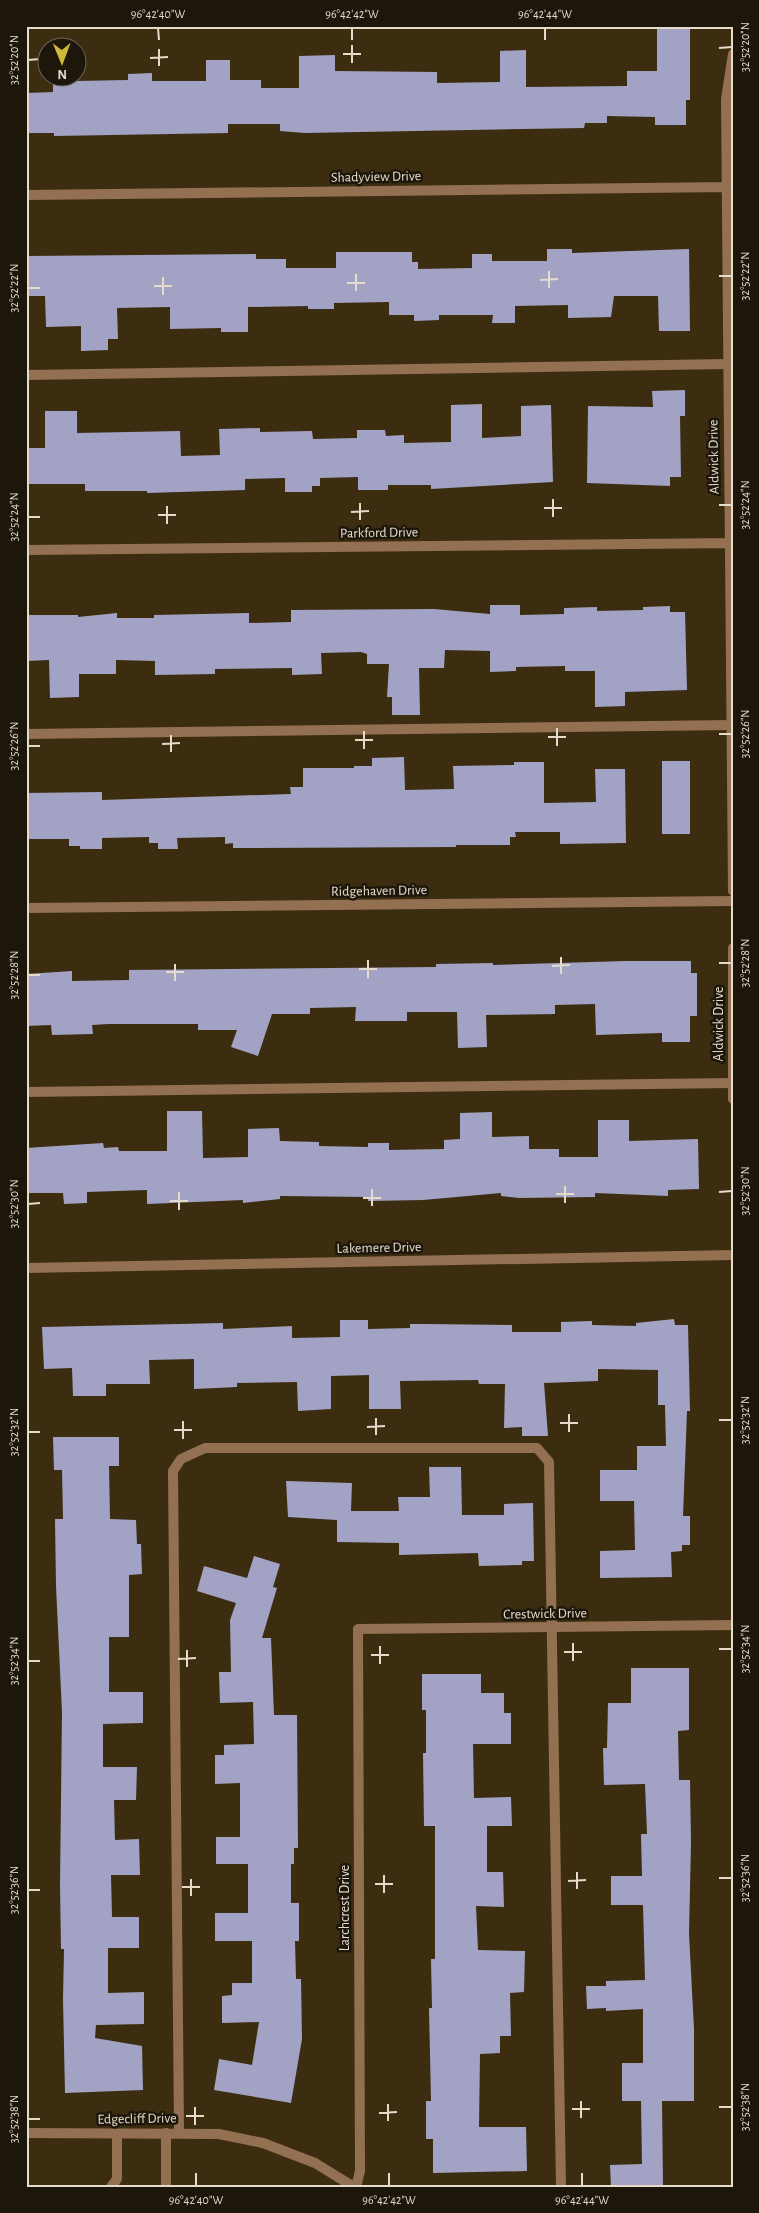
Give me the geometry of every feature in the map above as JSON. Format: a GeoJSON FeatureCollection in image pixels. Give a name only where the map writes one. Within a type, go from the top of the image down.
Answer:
{"type":"FeatureCollection","features":[{"type":"Feature","properties":{"kind":"street","name":"Aldwick Drive"},"geometry":{"type":"LineString","coordinates":[[733,54],[726,99],[728,364],[730,378],[733,891]]}},
{"type":"Feature","properties":{"kind":"street","name":"Shadyview Drive"},"geometry":{"type":"LineString","coordinates":[[26,195],[727,187]]}},
{"type":"Feature","properties":{"kind":"street"},"geometry":{"type":"LineString","coordinates":[[26,375],[728,364]]}},
{"type":"Feature","properties":{"kind":"street","name":"Parkford Drive"},"geometry":{"type":"LineString","coordinates":[[26,550],[731,544]]}},
{"type":"Feature","properties":{"kind":"street"},"geometry":{"type":"LineString","coordinates":[[26,734],[732,725]]}},
{"type":"Feature","properties":{"kind":"street","name":"Ridgehaven Drive"},"geometry":{"type":"LineString","coordinates":[[26,908],[733,901]]}},
{"type":"Feature","properties":{"kind":"street","name":"Aldwick Drive"},"geometry":{"type":"LineString","coordinates":[[733,948],[733,1100]]}},
{"type":"Feature","properties":{"kind":"street"},"geometry":{"type":"LineString","coordinates":[[26,1092],[733,1083]]}},
{"type":"Feature","properties":{"kind":"street","name":"Lakemere Drive"},"geometry":{"type":"LineString","coordinates":[[26,1268],[733,1255]]}},
{"type":"Feature","properties":{"kind":"street"},"geometry":{"type":"LineString","coordinates":[[180,2132],[173,1471],[181,1459],[205,1448],[537,1448],[549,1462],[561,2187]]}},
{"type":"Feature","properties":{"kind":"street","name":"Crestwick Drive"},"geometry":{"type":"LineString","coordinates":[[358,1629],[733,1625]]}},
{"type":"Feature","properties":{"kind":"street","name":"Larchcrest Drive"},"geometry":{"type":"LineString","coordinates":[[355,2187],[360,2171],[358,1629]]}},
{"type":"Feature","properties":{"kind":"street","name":"Edgecliff Drive"},"geometry":{"type":"LineString","coordinates":[[28,2134],[180,2132],[220,2134],[263,2143],[315,2163],[355,2187]]}},
{"type":"Feature","properties":{"kind":"street"},"geometry":{"type":"LineString","coordinates":[[166,2133],[166,2187]]}},
{"type":"Feature","properties":{"kind":"street"},"geometry":{"type":"LineString","coordinates":[[111,2187],[117,2180],[117,2134]]}},
{"type":"Feature","properties":{"kind":"building"},"geometry":{"type":"Polygon","coordinates":[[[657,26],[690,26],[690,100],[686,100],[686,125],[655,125],[655,117],[607,116],[607,123],[585,123],[584,128],[305,133],[280,131],[280,124],[228,124],[228,133],[54,136],[54,133],[26,133],[26,93],[53,92],[53,88],[88,88],[88,81],[128,80],[128,74],[152,73],[152,81],[206,81],[206,60],[230,60],[230,80],[261,80],[261,88],[299,88],[299,56],[335,55],[335,71],[437,72],[437,83],[500,82],[500,51],[526,50],[526,87],[627,86],[627,71],[657,71],[657,26]]]}},
{"type":"Feature","properties":{"kind":"building"},"geometry":{"type":"Polygon","coordinates":[[[547,249],[572,249],[572,253],[689,249],[690,331],[659,331],[658,296],[614,296],[611,317],[568,318],[568,305],[515,306],[515,323],[492,323],[493,315],[439,315],[439,320],[414,321],[414,315],[389,315],[389,302],[334,303],[334,309],[308,309],[308,306],[248,307],[248,332],[221,332],[221,328],[170,329],[170,307],[117,308],[118,339],[108,339],[108,350],[81,351],[81,326],[46,327],[45,296],[26,296],[26,256],[256,254],[256,259],[286,259],[286,268],[336,268],[336,252],[412,252],[412,262],[418,262],[418,269],[472,268],[472,254],[492,254],[492,261],[547,261],[547,249]]]}},
{"type":"Feature","properties":{"kind":"building"},"geometry":{"type":"Polygon","coordinates":[[[685,390],[685,416],[680,416],[681,477],[670,477],[670,486],[587,483],[588,406],[653,407],[652,391],[685,390]]]}},
{"type":"Feature","properties":{"kind":"building"},"geometry":{"type":"Polygon","coordinates":[[[482,404],[482,438],[521,436],[521,406],[551,405],[553,482],[431,489],[431,485],[388,485],[388,490],[358,490],[358,477],[320,478],[320,486],[312,486],[312,492],[285,492],[285,478],[245,479],[245,490],[147,493],[147,491],[85,491],[85,484],[26,484],[26,448],[45,448],[45,411],[77,411],[77,433],[180,431],[181,456],[220,455],[219,429],[260,428],[260,432],[312,431],[313,439],[357,438],[357,430],[385,430],[386,436],[404,435],[404,443],[451,442],[451,405],[482,404]]]}},
{"type":"Feature","properties":{"kind":"building"},"geometry":{"type":"Polygon","coordinates":[[[490,605],[520,605],[520,615],[564,614],[564,608],[597,607],[597,611],[643,610],[643,607],[670,606],[670,612],[685,612],[687,690],[625,692],[625,706],[595,707],[595,671],[565,671],[565,666],[516,667],[516,671],[490,672],[490,651],[445,650],[444,668],[419,668],[420,715],[392,715],[392,697],[387,697],[389,664],[367,664],[367,654],[361,652],[321,653],[322,674],[292,675],[292,668],[215,669],[215,674],[155,675],[155,661],[116,660],[116,674],[79,674],[79,697],[50,698],[49,660],[26,661],[26,615],[78,615],[78,617],[117,613],[117,618],[154,618],[154,615],[249,613],[249,623],[291,622],[291,610],[434,609],[490,614],[490,605]]]}},
{"type":"Feature","properties":{"kind":"building"},"geometry":{"type":"Polygon","coordinates":[[[404,757],[405,790],[454,789],[453,766],[514,765],[514,762],[544,762],[544,803],[596,802],[595,769],[625,769],[626,843],[560,844],[560,832],[515,832],[516,837],[510,837],[510,845],[456,845],[456,847],[233,848],[233,843],[225,844],[225,837],[177,838],[178,849],[158,849],[158,843],[149,843],[149,837],[102,838],[102,849],[80,849],[80,846],[69,846],[69,839],[26,839],[26,793],[102,792],[102,800],[291,794],[290,787],[303,787],[303,768],[354,768],[354,766],[372,766],[372,758],[404,757]]]}},
{"type":"Feature","properties":{"kind":"building"},"geometry":{"type":"Polygon","coordinates":[[[662,761],[690,761],[690,834],[662,834],[662,761]]]}},
{"type":"Feature","properties":{"kind":"building"},"geometry":{"type":"Polygon","coordinates":[[[691,961],[691,973],[697,973],[697,1016],[690,1016],[690,1042],[662,1042],[662,1033],[596,1035],[595,1004],[555,1005],[555,1014],[486,1015],[487,1047],[458,1048],[457,1012],[407,1012],[407,1021],[355,1021],[356,1007],[310,1008],[310,1014],[272,1014],[258,1056],[231,1047],[237,1030],[198,1030],[198,1024],[92,1025],[93,1034],[52,1035],[51,1025],[26,1026],[26,974],[72,971],[72,981],[129,980],[129,970],[436,967],[436,964],[493,963],[493,965],[691,961]]]}},
{"type":"Feature","properties":{"kind":"building"},"geometry":{"type":"Polygon","coordinates":[[[167,1111],[202,1111],[203,1158],[248,1157],[248,1129],[279,1128],[280,1141],[319,1142],[319,1146],[368,1147],[368,1143],[389,1143],[389,1150],[444,1149],[444,1140],[460,1139],[460,1113],[492,1112],[492,1137],[529,1136],[529,1149],[559,1149],[559,1157],[598,1157],[598,1120],[629,1120],[629,1141],[698,1139],[699,1189],[668,1190],[668,1196],[595,1193],[595,1197],[519,1198],[501,1196],[501,1193],[423,1200],[368,1201],[368,1197],[280,1196],[280,1199],[243,1203],[243,1200],[147,1204],[147,1190],[87,1192],[87,1203],[64,1204],[63,1193],[26,1193],[26,1148],[103,1143],[104,1148],[118,1147],[119,1151],[167,1151],[167,1111]]]}},
{"type":"Feature","properties":{"kind":"building"},"geometry":{"type":"Polygon","coordinates":[[[674,1319],[675,1325],[688,1325],[690,1411],[687,1411],[683,1516],[690,1516],[690,1545],[682,1545],[682,1551],[671,1552],[672,1577],[600,1578],[600,1551],[635,1550],[634,1501],[600,1501],[600,1470],[637,1470],[637,1446],[666,1446],[665,1405],[658,1405],[658,1370],[598,1369],[598,1381],[544,1383],[548,1436],[522,1436],[522,1427],[504,1428],[505,1384],[479,1384],[478,1380],[400,1381],[401,1409],[369,1409],[369,1375],[331,1376],[331,1409],[298,1411],[297,1382],[237,1383],[237,1387],[194,1389],[194,1359],[149,1360],[150,1384],[106,1384],[106,1396],[73,1396],[72,1368],[44,1369],[42,1327],[223,1323],[223,1329],[292,1326],[292,1338],[340,1337],[340,1320],[368,1320],[368,1329],[410,1328],[410,1324],[512,1325],[512,1332],[561,1332],[561,1322],[592,1321],[592,1325],[636,1326],[636,1323],[674,1319]]]}},
{"type":"Feature","properties":{"kind":"building"},"geometry":{"type":"Polygon","coordinates":[[[53,1437],[119,1437],[119,1466],[109,1466],[110,1519],[136,1520],[137,1544],[141,1544],[142,1574],[129,1575],[129,1637],[109,1637],[109,1692],[143,1692],[143,1723],[103,1724],[103,1767],[137,1767],[136,1800],[114,1800],[115,1840],[139,1839],[140,1875],[111,1875],[112,1917],[139,1917],[139,1948],[108,1948],[108,1993],[144,1992],[144,2024],[96,2025],[95,2038],[142,2046],[143,2090],[65,2093],[64,1949],[61,1949],[60,1886],[62,1712],[55,1519],[63,1519],[62,1470],[54,1470],[53,1437]]]}},
{"type":"Feature","properties":{"kind":"building"},"geometry":{"type":"Polygon","coordinates":[[[429,1467],[461,1467],[462,1515],[504,1515],[504,1504],[533,1503],[534,1561],[522,1561],[522,1565],[479,1566],[478,1553],[399,1555],[399,1543],[337,1542],[337,1520],[288,1517],[286,1481],[352,1483],[351,1511],[399,1511],[398,1497],[430,1497],[429,1467]]]}},
{"type":"Feature","properties":{"kind":"building"},"geometry":{"type":"Polygon","coordinates":[[[254,1556],[280,1564],[273,1587],[277,1588],[262,1638],[271,1638],[274,1715],[297,1715],[298,1848],[294,1848],[294,1864],[291,1864],[291,1903],[299,1903],[299,1941],[295,1941],[296,1979],[301,1979],[302,2039],[291,2103],[214,2090],[219,2059],[252,2065],[259,2022],[222,2023],[222,1996],[232,1995],[232,1983],[252,1983],[252,1941],[215,1941],[215,1913],[248,1913],[248,1864],[216,1864],[216,1837],[240,1837],[240,1783],[215,1784],[215,1755],[224,1755],[224,1745],[254,1744],[253,1702],[220,1703],[219,1672],[231,1672],[230,1620],[236,1603],[197,1591],[204,1566],[247,1578],[254,1556]]]}},
{"type":"Feature","properties":{"kind":"building"},"geometry":{"type":"Polygon","coordinates":[[[631,1668],[689,1668],[689,1730],[678,1731],[679,1780],[690,1780],[689,1934],[694,2029],[694,2101],[662,2101],[663,2187],[611,2187],[610,2165],[642,2164],[641,2101],[622,2101],[622,2063],[643,2063],[643,2009],[606,2011],[606,2008],[587,2009],[586,1986],[606,1986],[606,1981],[645,1980],[643,1905],[611,1905],[611,1876],[642,1876],[641,1834],[647,1834],[645,1784],[604,1785],[603,1748],[607,1748],[608,1703],[631,1703],[631,1668]]]}},
{"type":"Feature","properties":{"kind":"building"},"geometry":{"type":"Polygon","coordinates":[[[422,1674],[481,1674],[481,1693],[504,1693],[504,1713],[511,1713],[511,1744],[473,1744],[474,1798],[511,1797],[512,1826],[487,1826],[487,1872],[503,1872],[504,1907],[476,1906],[478,1950],[525,1951],[524,1992],[510,1993],[511,2036],[500,2036],[500,2053],[480,2054],[479,2127],[526,2127],[527,2171],[433,2173],[433,2139],[426,2139],[426,2101],[431,2101],[429,2008],[432,2008],[431,1959],[435,1959],[435,1826],[424,1826],[423,1753],[426,1753],[426,1710],[422,1710],[422,1674]]]}}]}
